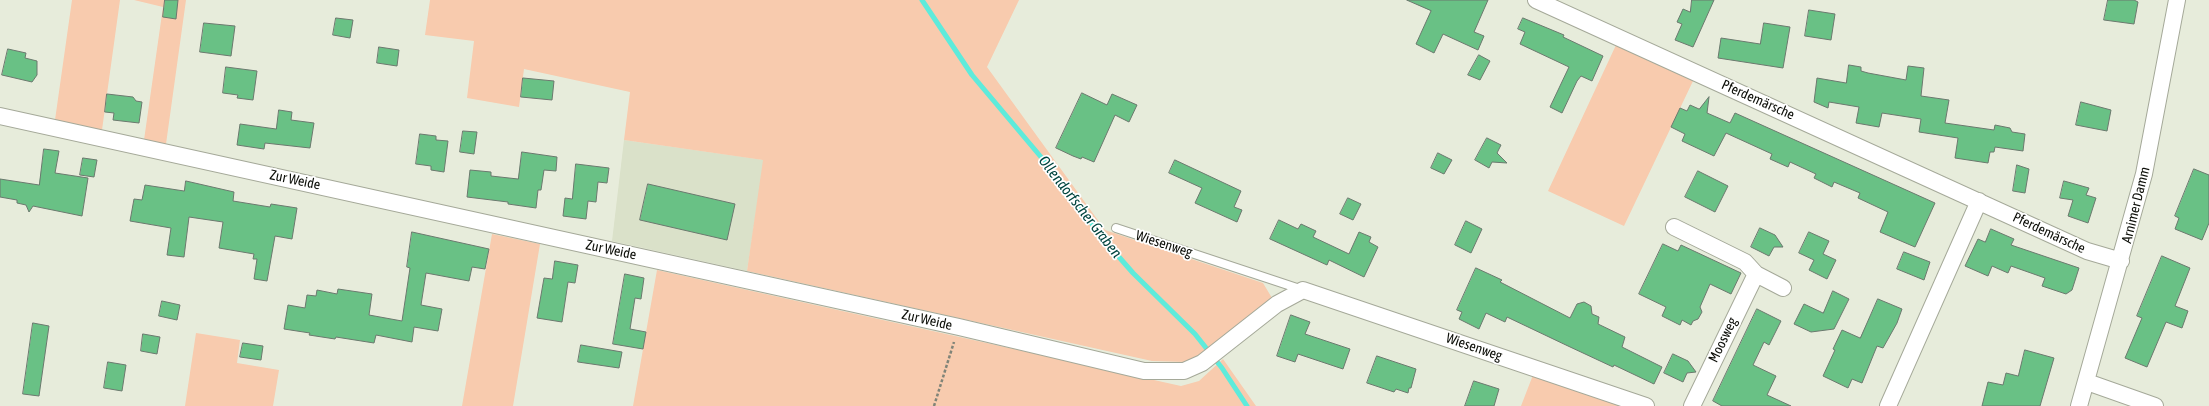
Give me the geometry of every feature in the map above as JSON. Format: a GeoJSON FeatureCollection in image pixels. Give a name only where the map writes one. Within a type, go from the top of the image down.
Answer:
{"type":"FeatureCollection","features":[{"type":"Feature","properties":{"kind":"street","name":"Pferdemärsche"},"geometry":{"type":"LineString","coordinates":[[1536,0],[2087,250],[2121,261]]}},
{"type":"Feature","properties":{"kind":"street","name":"Arnimer Damm"},"geometry":{"type":"LineString","coordinates":[[2079,406],[2121,261],[2144,174],[2177,0]]}},
{"type":"Feature","properties":{"kind":"street","name":"Zur Weide"},"geometry":{"type":"LineString","coordinates":[[0,116],[960,327],[1144,371],[1184,371],[1202,363],[1218,352],[1277,304],[1303,290]]}},
{"type":"Feature","properties":{"kind":"street"},"geometry":{"type":"LineString","coordinates":[[1888,406],[1979,200]]}},
{"type":"Feature","properties":{"kind":"street"},"geometry":{"type":"LineString","coordinates":[[1674,227],[1745,262],[1756,274],[1783,288]]}},
{"type":"Feature","properties":{"kind":"street","name":"Moosweg"},"geometry":{"type":"LineString","coordinates":[[1692,406],[1756,274]]}},
{"type":"Feature","properties":{"kind":"street","name":"Wiesenweg"},"geometry":{"type":"LineString","coordinates":[[1303,290],[1646,406]]}},
{"type":"Feature","properties":{"kind":"street"},"geometry":{"type":"LineString","coordinates":[[2087,382],[2155,406]]}},
{"type":"Feature","properties":{"kind":"lane","name":"Wiesenweg"},"geometry":{"type":"LineString","coordinates":[[1116,228],[1303,290]]}},
{"type":"Feature","properties":{"kind":"path"},"geometry":{"type":"LineString","coordinates":[[934,406],[960,327]]}},
{"type":"Feature","properties":{"kind":"shaded area"},"geometry":{"type":"Polygon","coordinates":[[[72,0],[120,0],[102,130],[55,120],[72,0]]]}},
{"type":"Feature","properties":{"kind":"shaded area"},"geometry":{"type":"Polygon","coordinates":[[[134,0],[186,0],[166,144],[144,140],[163,7],[134,0]]]}},
{"type":"Feature","properties":{"kind":"shaded area"},"geometry":{"type":"Polygon","coordinates":[[[430,0],[1019,0],[987,67],[1105,230],[1263,283],[1272,298],[1200,355],[1186,362],[1152,361],[747,271],[763,160],[624,140],[630,92],[524,69],[519,107],[467,98],[474,41],[425,35],[430,0]]]}},
{"type":"Feature","properties":{"kind":"shaded area"},"geometry":{"type":"Polygon","coordinates":[[[1616,45],[1693,81],[1624,226],[1548,191],[1616,45]]]}},
{"type":"Feature","properties":{"kind":"shaded area"},"geometry":{"type":"Polygon","coordinates":[[[624,140],[764,160],[747,271],[612,241],[624,140]]]}},
{"type":"Feature","properties":{"kind":"shaded area"},"geometry":{"type":"Polygon","coordinates":[[[492,234],[540,244],[513,406],[462,406],[492,234]]]}},
{"type":"Feature","properties":{"kind":"shaded area"},"geometry":{"type":"Polygon","coordinates":[[[657,270],[1181,386],[1199,381],[1223,359],[1256,406],[633,406],[657,270]]]}},
{"type":"Feature","properties":{"kind":"shaded area"},"geometry":{"type":"Polygon","coordinates":[[[196,333],[240,340],[237,363],[279,370],[273,406],[185,406],[196,333]]]}},
{"type":"Feature","properties":{"kind":"shaded area"},"geometry":{"type":"Polygon","coordinates":[[[1533,375],[1624,406],[1521,406],[1533,375]]]}},
{"type":"Feature","properties":{"kind":"building"},"geometry":{"type":"Polygon","coordinates":[[[165,0],[178,0],[176,19],[163,17],[165,0]]]}},
{"type":"Feature","properties":{"kind":"building"},"geometry":{"type":"Polygon","coordinates":[[[1407,0],[1488,0],[1474,32],[1484,36],[1478,50],[1443,34],[1434,53],[1416,44],[1431,11],[1407,0]]]}},
{"type":"Feature","properties":{"kind":"building"},"geometry":{"type":"Polygon","coordinates":[[[1692,0],[1714,0],[1693,47],[1675,40],[1682,24],[1677,22],[1683,9],[1690,12],[1692,0]]]}},
{"type":"Feature","properties":{"kind":"building"},"geometry":{"type":"Polygon","coordinates":[[[2108,0],[2134,0],[2138,2],[2134,24],[2104,20],[2108,0]]]}},
{"type":"Feature","properties":{"kind":"building"},"geometry":{"type":"Polygon","coordinates":[[[1809,10],[1835,14],[1831,40],[1805,36],[1809,10]]]}},
{"type":"Feature","properties":{"kind":"building"},"geometry":{"type":"Polygon","coordinates":[[[336,18],[353,20],[350,38],[333,35],[336,18]]]}},
{"type":"Feature","properties":{"kind":"building"},"geometry":{"type":"Polygon","coordinates":[[[1523,18],[1564,35],[1563,37],[1603,56],[1592,81],[1581,76],[1577,81],[1562,113],[1550,107],[1569,67],[1520,44],[1525,32],[1518,29],[1523,18]]]}},
{"type":"Feature","properties":{"kind":"building"},"geometry":{"type":"Polygon","coordinates":[[[204,23],[235,26],[231,56],[200,52],[204,23]]]}},
{"type":"Feature","properties":{"kind":"building"},"geometry":{"type":"Polygon","coordinates":[[[1764,23],[1790,27],[1783,68],[1718,58],[1721,38],[1760,44],[1764,23]]]}},
{"type":"Feature","properties":{"kind":"building"},"geometry":{"type":"Polygon","coordinates":[[[379,47],[399,50],[397,66],[377,63],[379,47]]]}},
{"type":"Feature","properties":{"kind":"building"},"geometry":{"type":"Polygon","coordinates":[[[8,49],[26,53],[25,58],[37,61],[37,75],[32,82],[2,75],[8,49]]]}},
{"type":"Feature","properties":{"kind":"building"},"geometry":{"type":"Polygon","coordinates":[[[1479,55],[1490,61],[1480,80],[1468,75],[1479,55]]]}},
{"type":"Feature","properties":{"kind":"building"},"geometry":{"type":"Polygon","coordinates":[[[1849,65],[1861,67],[1861,71],[1868,73],[1906,80],[1908,66],[1924,68],[1921,96],[1949,100],[1945,123],[1994,130],[1995,125],[2010,128],[2012,132],[2025,134],[2023,151],[1995,147],[1994,152],[1990,152],[1988,163],[1955,158],[1958,138],[1919,132],[1921,119],[1882,113],[1879,127],[1856,123],[1859,107],[1829,102],[1828,108],[1814,102],[1817,78],[1846,83],[1849,65]]]}},
{"type":"Feature","properties":{"kind":"building"},"geometry":{"type":"Polygon","coordinates":[[[226,67],[257,71],[253,100],[237,98],[238,95],[223,93],[226,67]]]}},
{"type":"Feature","properties":{"kind":"building"},"geometry":{"type":"Polygon","coordinates":[[[523,78],[554,81],[552,100],[521,97],[523,78]]]}},
{"type":"Feature","properties":{"kind":"building"},"geometry":{"type":"Polygon","coordinates":[[[1082,93],[1107,105],[1112,94],[1137,105],[1129,122],[1115,115],[1094,162],[1082,157],[1081,159],[1056,148],[1082,93]]]}},
{"type":"Feature","properties":{"kind":"building"},"geometry":{"type":"Polygon","coordinates":[[[107,94],[133,97],[136,101],[142,102],[139,123],[113,120],[114,113],[105,112],[107,94]]]}},
{"type":"Feature","properties":{"kind":"building"},"geometry":{"type":"Polygon","coordinates":[[[1709,97],[1707,113],[1730,123],[1735,113],[1935,203],[1915,247],[1880,232],[1888,212],[1858,198],[1860,193],[1834,182],[1832,187],[1814,178],[1816,174],[1790,162],[1788,167],[1770,159],[1772,154],[1726,133],[1714,156],[1682,141],[1685,134],[1671,127],[1680,108],[1687,111],[1690,105],[1699,109],[1709,97]]]}},
{"type":"Feature","properties":{"kind":"building"},"geometry":{"type":"Polygon","coordinates":[[[2081,102],[2111,110],[2107,131],[2076,125],[2081,102]]]}},
{"type":"Feature","properties":{"kind":"building"},"geometry":{"type":"Polygon","coordinates":[[[279,110],[292,112],[291,120],[314,123],[310,148],[265,143],[264,149],[237,145],[240,124],[276,129],[279,110]]]}},
{"type":"Feature","properties":{"kind":"building"},"geometry":{"type":"Polygon","coordinates":[[[463,131],[477,132],[474,154],[460,152],[463,131]]]}},
{"type":"Feature","properties":{"kind":"building"},"geometry":{"type":"Polygon","coordinates":[[[420,134],[436,136],[436,140],[448,141],[444,172],[431,170],[431,166],[416,164],[420,134]]]}},
{"type":"Feature","properties":{"kind":"building"},"geometry":{"type":"Polygon","coordinates":[[[1487,138],[1501,145],[1497,153],[1507,163],[1492,162],[1489,168],[1475,160],[1487,138]]]}},
{"type":"Feature","properties":{"kind":"building"},"geometry":{"type":"Polygon","coordinates":[[[44,149],[59,151],[55,173],[88,178],[82,216],[33,206],[29,212],[26,205],[17,203],[17,200],[0,197],[0,179],[39,185],[44,149]]]}},
{"type":"Feature","properties":{"kind":"building"},"geometry":{"type":"Polygon","coordinates":[[[522,152],[557,157],[556,171],[544,170],[541,190],[538,190],[536,208],[508,204],[508,202],[467,197],[470,170],[491,172],[491,176],[518,179],[522,152]]]}},
{"type":"Feature","properties":{"kind":"building"},"geometry":{"type":"Polygon","coordinates":[[[1438,153],[1452,160],[1444,174],[1431,168],[1438,153]]]}},
{"type":"Feature","properties":{"kind":"building"},"geometry":{"type":"Polygon","coordinates":[[[83,158],[97,160],[94,177],[80,175],[83,158]]]}},
{"type":"Feature","properties":{"kind":"building"},"geometry":{"type":"Polygon","coordinates":[[[1175,160],[1241,191],[1234,207],[1242,210],[1237,222],[1195,203],[1202,188],[1169,173],[1175,160]]]}},
{"type":"Feature","properties":{"kind":"building"},"geometry":{"type":"Polygon","coordinates":[[[576,164],[609,168],[607,183],[598,182],[596,202],[588,201],[586,219],[563,216],[565,198],[572,199],[576,164]]]}},
{"type":"Feature","properties":{"kind":"building"},"geometry":{"type":"Polygon","coordinates":[[[2017,165],[2029,169],[2025,193],[2013,191],[2017,165]]]}},
{"type":"Feature","properties":{"kind":"building"},"geometry":{"type":"Polygon","coordinates":[[[2194,169],[2209,175],[2209,223],[2202,240],[2175,229],[2179,218],[2175,216],[2194,169]]]}},
{"type":"Feature","properties":{"kind":"building"},"geometry":{"type":"Polygon","coordinates":[[[1698,171],[1728,186],[1715,212],[1685,197],[1698,171]]]}},
{"type":"Feature","properties":{"kind":"building"},"geometry":{"type":"Polygon","coordinates":[[[186,181],[234,192],[233,201],[270,207],[271,204],[297,208],[292,239],[275,236],[267,281],[254,279],[257,259],[253,259],[254,254],[219,248],[223,222],[189,217],[184,257],[167,255],[171,228],[130,221],[134,199],[142,200],[145,185],[184,191],[186,181]]]}},
{"type":"Feature","properties":{"kind":"building"},"geometry":{"type":"Polygon","coordinates":[[[2064,181],[2089,188],[2086,195],[2096,198],[2088,223],[2068,216],[2073,200],[2060,198],[2064,181]]]}},
{"type":"Feature","properties":{"kind":"building"},"geometry":{"type":"Polygon","coordinates":[[[648,184],[735,204],[727,240],[640,220],[648,184]]]}},
{"type":"Feature","properties":{"kind":"building"},"geometry":{"type":"Polygon","coordinates":[[[1348,198],[1361,204],[1353,220],[1340,214],[1348,198]]]}},
{"type":"Feature","properties":{"kind":"building"},"geometry":{"type":"Polygon","coordinates":[[[1279,220],[1298,229],[1301,224],[1316,231],[1313,237],[1349,254],[1359,232],[1371,237],[1369,242],[1378,247],[1364,277],[1329,260],[1327,265],[1270,239],[1279,220]]]}},
{"type":"Feature","properties":{"kind":"building"},"geometry":{"type":"Polygon","coordinates":[[[1466,221],[1482,229],[1471,253],[1455,245],[1466,221]]]}},
{"type":"Feature","properties":{"kind":"building"},"geometry":{"type":"Polygon","coordinates":[[[1760,228],[1775,235],[1783,247],[1774,247],[1769,256],[1751,247],[1760,228]]]}},
{"type":"Feature","properties":{"kind":"building"},"geometry":{"type":"Polygon","coordinates":[[[1991,229],[2014,239],[2011,245],[2079,268],[2072,290],[2066,294],[2042,286],[2045,278],[2011,266],[2008,273],[1992,266],[1988,276],[1965,266],[1978,239],[1985,242],[1991,229]]]}},
{"type":"Feature","properties":{"kind":"building"},"geometry":{"type":"Polygon","coordinates":[[[412,232],[489,249],[485,269],[472,267],[469,281],[426,273],[421,305],[442,309],[438,331],[414,327],[412,342],[376,335],[374,343],[336,337],[335,339],[309,335],[310,333],[284,329],[288,305],[305,308],[307,295],[316,296],[317,290],[337,294],[338,289],[372,294],[369,315],[402,321],[410,268],[407,267],[412,232]]]}},
{"type":"Feature","properties":{"kind":"building"},"geometry":{"type":"Polygon","coordinates":[[[1809,232],[1829,241],[1823,254],[1836,260],[1827,279],[1809,270],[1814,260],[1799,253],[1809,232]]]}},
{"type":"Feature","properties":{"kind":"building"},"geometry":{"type":"Polygon","coordinates":[[[1663,244],[1678,251],[1681,245],[1741,273],[1731,294],[1710,284],[1700,307],[1702,312],[1698,319],[1693,321],[1691,325],[1682,320],[1680,325],[1662,316],[1666,307],[1639,294],[1663,244]]]}},
{"type":"Feature","properties":{"kind":"building"},"geometry":{"type":"Polygon","coordinates":[[[1904,252],[1930,262],[1924,280],[1897,269],[1904,252]]]}},
{"type":"Feature","properties":{"kind":"building"},"geometry":{"type":"Polygon","coordinates":[[[2162,256],[2190,268],[2175,306],[2188,311],[2182,328],[2166,322],[2147,367],[2125,358],[2142,318],[2137,316],[2162,256]]]}},
{"type":"Feature","properties":{"kind":"building"},"geometry":{"type":"Polygon","coordinates":[[[555,261],[578,265],[575,283],[568,282],[562,322],[537,318],[544,278],[552,279],[555,261]]]}},
{"type":"Feature","properties":{"kind":"building"},"geometry":{"type":"Polygon","coordinates":[[[1476,268],[1502,280],[1500,282],[1570,318],[1577,304],[1584,302],[1591,306],[1592,314],[1599,317],[1598,324],[1625,337],[1622,347],[1662,367],[1654,384],[1614,365],[1613,367],[1507,317],[1505,322],[1486,313],[1479,329],[1459,319],[1462,312],[1457,310],[1476,268]]]}},
{"type":"Feature","properties":{"kind":"building"},"geometry":{"type":"Polygon","coordinates":[[[625,274],[644,278],[641,299],[635,298],[630,329],[646,332],[643,349],[613,344],[625,274]]]}},
{"type":"Feature","properties":{"kind":"building"},"geometry":{"type":"Polygon","coordinates":[[[1833,291],[1849,299],[1834,329],[1811,332],[1794,324],[1804,304],[1823,313],[1833,291]]]}},
{"type":"Feature","properties":{"kind":"building"},"geometry":{"type":"Polygon","coordinates":[[[1878,299],[1902,309],[1897,323],[1883,348],[1877,346],[1862,383],[1852,379],[1848,388],[1823,376],[1842,330],[1860,338],[1878,299]]]}},
{"type":"Feature","properties":{"kind":"building"},"geometry":{"type":"Polygon","coordinates":[[[162,301],[180,305],[177,320],[159,316],[162,301]]]}},
{"type":"Feature","properties":{"kind":"building"},"geometry":{"type":"Polygon","coordinates":[[[1757,309],[1781,321],[1769,345],[1764,342],[1753,365],[1776,376],[1767,395],[1791,406],[1722,406],[1713,401],[1757,309]]]}},
{"type":"Feature","properties":{"kind":"building"},"geometry":{"type":"Polygon","coordinates":[[[1291,315],[1310,322],[1305,334],[1350,349],[1343,369],[1298,354],[1295,362],[1277,356],[1291,315]]]}},
{"type":"Feature","properties":{"kind":"building"},"geometry":{"type":"Polygon","coordinates":[[[33,323],[49,326],[39,396],[23,394],[33,323]]]}},
{"type":"Feature","properties":{"kind":"building"},"geometry":{"type":"Polygon","coordinates":[[[143,334],[160,337],[157,354],[141,351],[143,334]]]}},
{"type":"Feature","properties":{"kind":"building"},"geometry":{"type":"Polygon","coordinates":[[[243,343],[263,346],[261,360],[240,357],[243,343]]]}},
{"type":"Feature","properties":{"kind":"building"},"geometry":{"type":"Polygon","coordinates":[[[581,345],[622,352],[619,368],[578,362],[581,345]]]}},
{"type":"Feature","properties":{"kind":"building"},"geometry":{"type":"Polygon","coordinates":[[[2025,350],[2054,358],[2040,406],[1982,406],[1988,382],[2003,385],[2006,373],[2018,376],[2025,350]]]}},
{"type":"Feature","properties":{"kind":"building"},"geometry":{"type":"Polygon","coordinates":[[[1673,354],[1688,361],[1696,372],[1687,373],[1683,382],[1664,373],[1673,354]]]}},
{"type":"Feature","properties":{"kind":"building"},"geometry":{"type":"Polygon","coordinates":[[[1377,356],[1416,369],[1411,388],[1409,388],[1408,393],[1396,389],[1394,392],[1367,383],[1377,356]]]}},
{"type":"Feature","properties":{"kind":"building"},"geometry":{"type":"Polygon","coordinates":[[[108,362],[126,365],[122,391],[104,388],[108,362]]]}},
{"type":"Feature","properties":{"kind":"building"},"geometry":{"type":"Polygon","coordinates":[[[1474,381],[1499,389],[1494,406],[1465,406],[1474,381]]]}},
{"type":"Feature","properties":{"kind":"waterway","name":"Ollendorfscher Graben"},"geometry":{"type":"LineString","coordinates":[[922,0],[972,75],[1041,157],[1105,241],[1133,273],[1195,334],[1222,368],[1247,406]]}}]}
